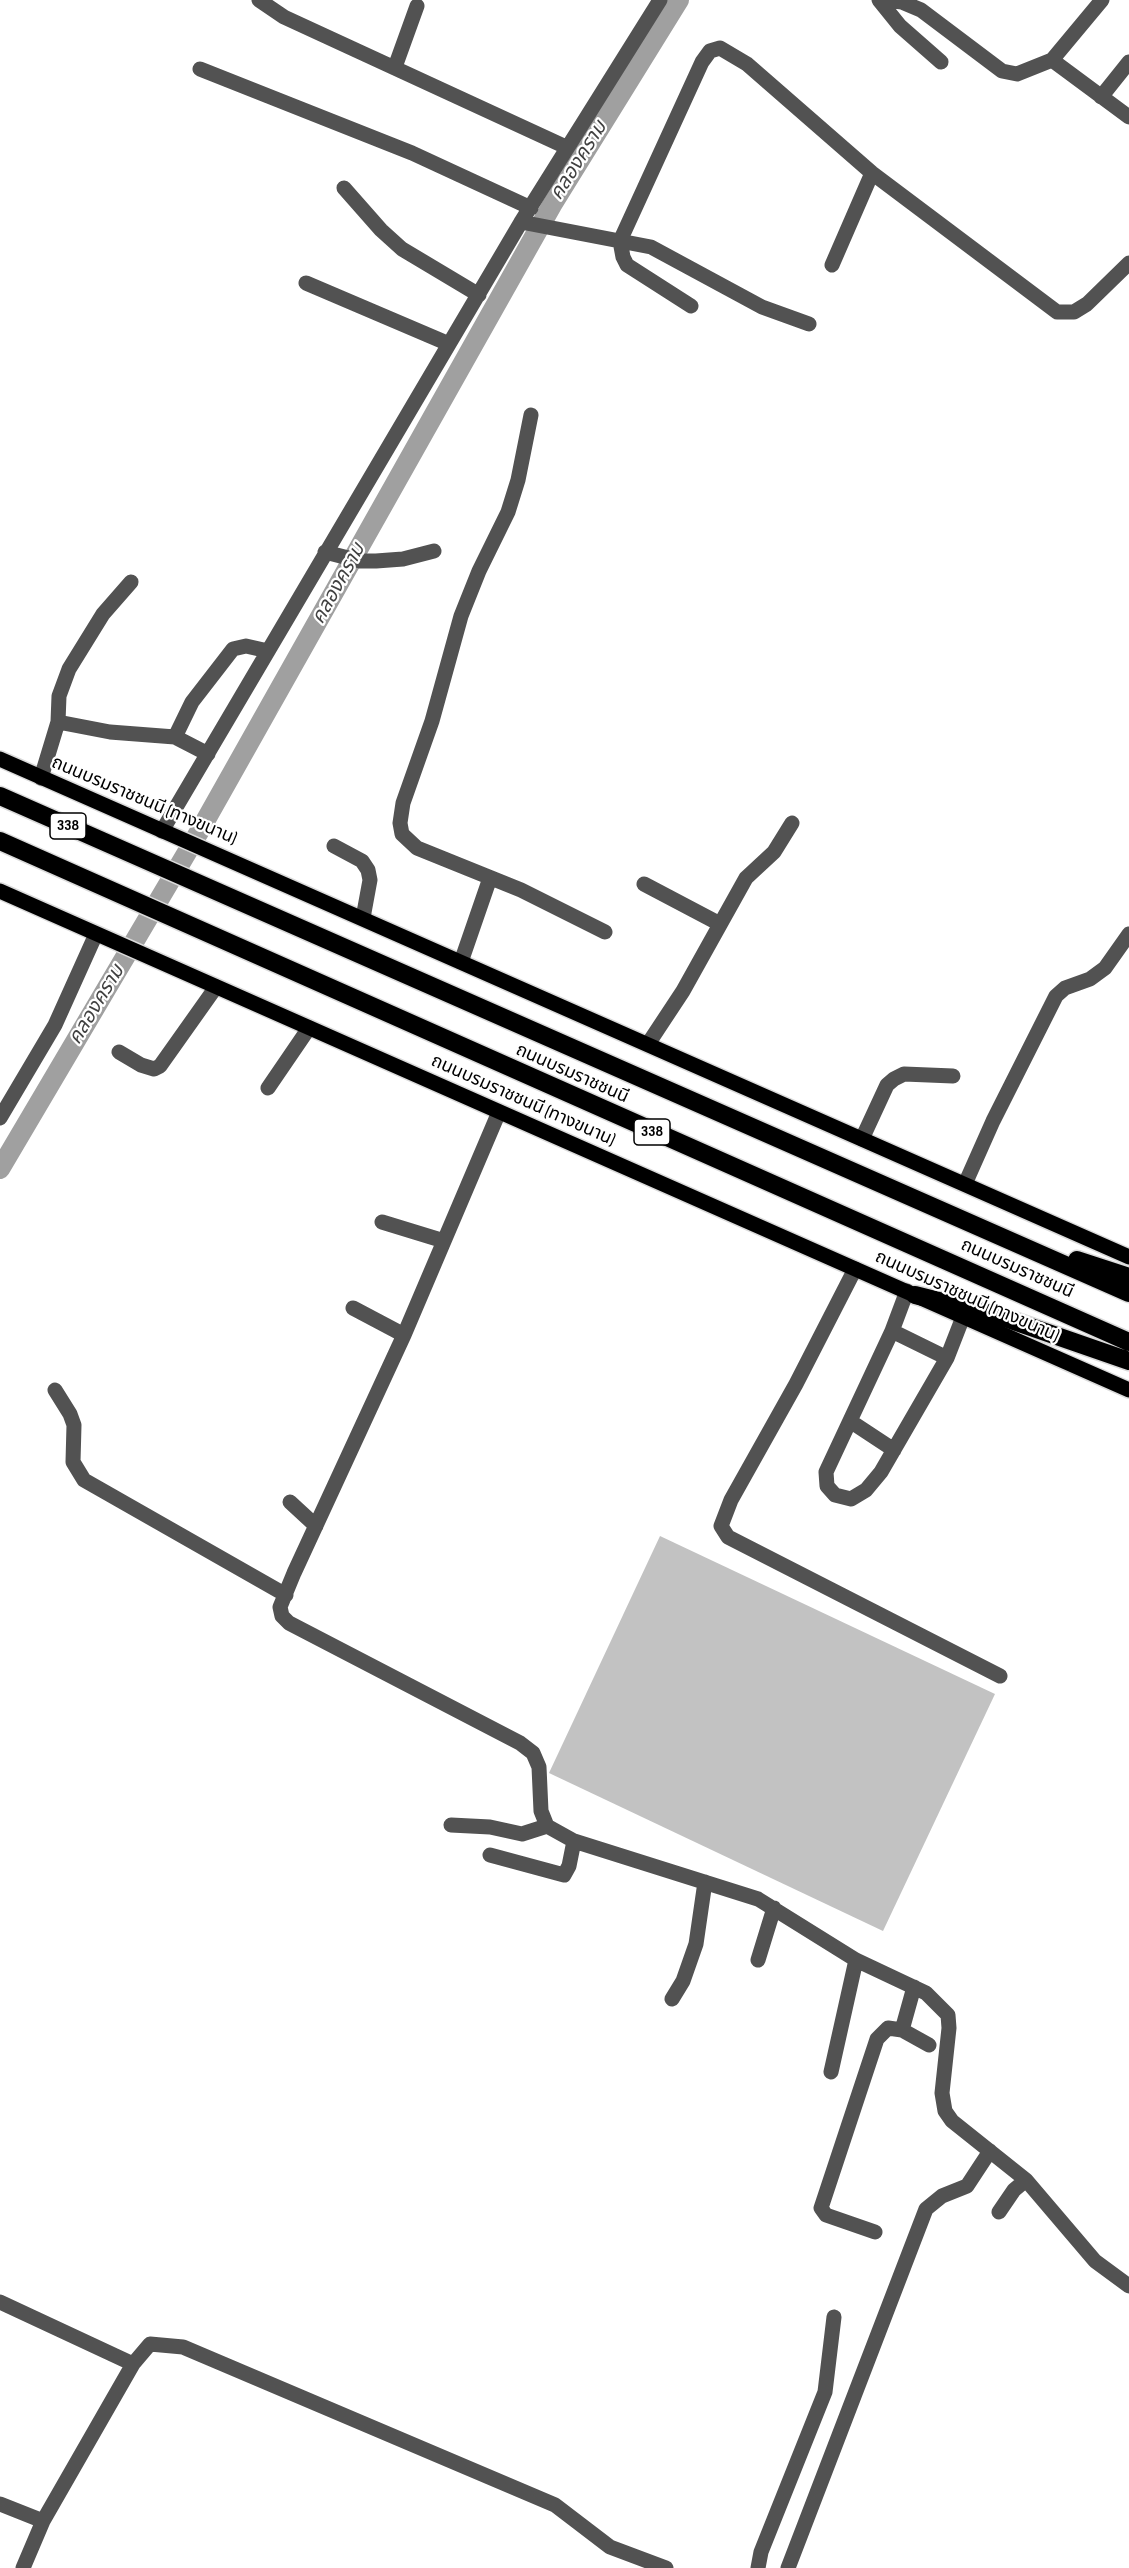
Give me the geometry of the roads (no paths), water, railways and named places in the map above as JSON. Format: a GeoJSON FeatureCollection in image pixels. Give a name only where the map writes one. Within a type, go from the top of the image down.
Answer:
{"type":"FeatureCollection","features":[{"type":"Feature","properties":{"kind":"highway","name":"ถนนบรมราชชนนี"},"geometry":{"type":"LineString","coordinates":[[0,796],[1129,1293]]}},
{"type":"Feature","properties":{"kind":"highway","name":"ถนนบรมราชชนนี"},"geometry":{"type":"LineString","coordinates":[[0,841],[1129,1342]]}},
{"type":"Feature","properties":{"kind":"highway"},"geometry":{"type":"LineString","coordinates":[[992,1234],[1129,1277]]}},
{"type":"Feature","properties":{"kind":"highway"},"geometry":{"type":"LineString","coordinates":[[911,1293],[999,1316],[1129,1361]]}},
{"type":"Feature","properties":{"kind":"main road","name":"ถนนบรมราชชนนี (ทางขนาน)"},"geometry":{"type":"LineString","coordinates":[[0,759],[1129,1257]]}},
{"type":"Feature","properties":{"kind":"main road","name":"ถนนบรมราชชนนี (ทางขนาน)"},"geometry":{"type":"LineString","coordinates":[[0,891],[1129,1390]]}},
{"type":"Feature","properties":{"kind":"street"},"geometry":{"type":"LineString","coordinates":[[259,0],[284,16],[566,147]]}},
{"type":"Feature","properties":{"kind":"street"},"geometry":{"type":"LineString","coordinates":[[166,832],[208,754],[268,651],[330,554],[449,344],[527,223],[531,208],[566,147],[660,0]]}},
{"type":"Feature","properties":{"kind":"street"},"geometry":{"type":"LineString","coordinates":[[879,0],[894,20],[941,62]]}},
{"type":"Feature","properties":{"kind":"street"},"geometry":{"type":"LineString","coordinates":[[886,0],[902,2],[921,10],[1002,71],[1017,74],[1052,60],[1102,0]]}},
{"type":"Feature","properties":{"kind":"street"},"geometry":{"type":"LineString","coordinates":[[395,67],[417,6]]}},
{"type":"Feature","properties":{"kind":"street"},"geometry":{"type":"LineString","coordinates":[[691,306],[627,265],[620,241],[702,62],[710,51],[720,48],[747,64],[872,173],[1057,312],[1074,312],[1087,304],[1122,279],[1129,263]]}},
{"type":"Feature","properties":{"kind":"street"},"geometry":{"type":"LineString","coordinates":[[1052,60],[1129,117]]}},
{"type":"Feature","properties":{"kind":"street"},"geometry":{"type":"LineString","coordinates":[[1101,97],[1129,62]]}},
{"type":"Feature","properties":{"kind":"street"},"geometry":{"type":"LineString","coordinates":[[200,69],[412,153],[531,208]]}},
{"type":"Feature","properties":{"kind":"street"},"geometry":{"type":"LineString","coordinates":[[832,265],[872,173]]}},
{"type":"Feature","properties":{"kind":"street"},"geometry":{"type":"LineString","coordinates":[[344,188],[381,230],[402,249],[479,295]]}},
{"type":"Feature","properties":{"kind":"street"},"geometry":{"type":"LineString","coordinates":[[527,223],[651,247],[762,307],[809,324]]}},
{"type":"Feature","properties":{"kind":"street"},"geometry":{"type":"LineString","coordinates":[[306,282],[449,344]]}},
{"type":"Feature","properties":{"kind":"street"},"geometry":{"type":"LineString","coordinates":[[531,415],[518,480],[508,512],[479,571],[461,616],[432,721],[403,803],[400,823],[402,834],[417,848],[521,890],[605,932]]}},
{"type":"Feature","properties":{"kind":"street"},"geometry":{"type":"LineString","coordinates":[[330,554],[360,561],[403,559],[434,551]]}},
{"type":"Feature","properties":{"kind":"street"},"geometry":{"type":"LineString","coordinates":[[41,778],[58,722],[59,696],[69,669],[103,614],[131,582]]}},
{"type":"Feature","properties":{"kind":"street"},"geometry":{"type":"LineString","coordinates":[[175,737],[192,702],[233,649],[246,646],[268,651]]}},
{"type":"Feature","properties":{"kind":"street"},"geometry":{"type":"LineString","coordinates":[[58,722],[110,732],[175,737],[208,754]]}},
{"type":"Feature","properties":{"kind":"street"},"geometry":{"type":"LineString","coordinates":[[648,1044],[683,991],[718,923],[746,879],[774,852],[792,823]]}},
{"type":"Feature","properties":{"kind":"street"},"geometry":{"type":"LineString","coordinates":[[334,846],[362,861],[368,870],[370,880],[363,918]]}},
{"type":"Feature","properties":{"kind":"street"},"geometry":{"type":"LineString","coordinates":[[461,962],[490,878]]}},
{"type":"Feature","properties":{"kind":"street"},"geometry":{"type":"LineString","coordinates":[[644,884],[718,923]]}},
{"type":"Feature","properties":{"kind":"street"},"geometry":{"type":"LineString","coordinates":[[965,1184],[993,1121],[1056,996],[1065,988],[1090,979],[1105,968],[1129,934]]}},
{"type":"Feature","properties":{"kind":"street"},"geometry":{"type":"LineString","coordinates":[[0,1118],[55,1024],[99,935]]}},
{"type":"Feature","properties":{"kind":"street"},"geometry":{"type":"LineString","coordinates":[[119,1052],[141,1065],[154,1069],[160,1066],[216,987]]}},
{"type":"Feature","properties":{"kind":"street"},"geometry":{"type":"LineString","coordinates":[[268,1088],[309,1028]]}},
{"type":"Feature","properties":{"kind":"street"},"geometry":{"type":"LineString","coordinates":[[862,1139],[887,1085],[894,1079],[904,1074],[953,1076]]}},
{"type":"Feature","properties":{"kind":"street"},"geometry":{"type":"LineString","coordinates":[[499,1112],[404,1335],[280,1607],[282,1616],[289,1623],[520,1743],[533,1753],[539,1767],[541,1811],[548,1826],[574,1841],[758,1899],[856,1960],[926,1993],[948,2014],[949,2028],[942,2093],[945,2111],[952,2121],[1026,2180],[1095,2261],[1129,2286]]}},
{"type":"Feature","properties":{"kind":"street"},"geometry":{"type":"LineString","coordinates":[[382,1222],[444,1241]]}},
{"type":"Feature","properties":{"kind":"street"},"geometry":{"type":"LineString","coordinates":[[855,1269],[796,1384],[731,1500],[721,1526],[728,1537],[1000,1677]]}},
{"type":"Feature","properties":{"kind":"street"},"geometry":{"type":"LineString","coordinates":[[911,1293],[826,1472],[827,1486],[835,1495],[851,1499],[866,1490],[894,1450],[947,1358],[963,1317]]}},
{"type":"Feature","properties":{"kind":"street"},"geometry":{"type":"LineString","coordinates":[[353,1308],[404,1335]]}},
{"type":"Feature","properties":{"kind":"street"},"geometry":{"type":"LineString","coordinates":[[892,1331],[947,1358]]}},
{"type":"Feature","properties":{"kind":"street"},"geometry":{"type":"LineString","coordinates":[[55,1390],[74,1425],[73,1462],[84,1480],[286,1595]]}},
{"type":"Feature","properties":{"kind":"street"},"geometry":{"type":"LineString","coordinates":[[850,1421],[894,1450]]}},
{"type":"Feature","properties":{"kind":"street"},"geometry":{"type":"LineString","coordinates":[[290,1502],[316,1526]]}},
{"type":"Feature","properties":{"kind":"street"},"geometry":{"type":"LineString","coordinates":[[451,1824],[490,1827],[522,1834],[548,1826]]}},
{"type":"Feature","properties":{"kind":"street"},"geometry":{"type":"LineString","coordinates":[[490,1855],[564,1875],[569,1866],[574,1841]]}},
{"type":"Feature","properties":{"kind":"street"},"geometry":{"type":"LineString","coordinates":[[672,1999],[683,1981],[696,1944],[705,1882]]}},
{"type":"Feature","properties":{"kind":"street"},"geometry":{"type":"LineString","coordinates":[[758,1960],[774,1908]]}},
{"type":"Feature","properties":{"kind":"street"},"geometry":{"type":"LineString","coordinates":[[831,2072],[856,1960]]}},
{"type":"Feature","properties":{"kind":"street"},"geometry":{"type":"LineString","coordinates":[[902,2030],[914,1987]]}},
{"type":"Feature","properties":{"kind":"street"},"geometry":{"type":"LineString","coordinates":[[875,2232],[826,2214],[821,2208],[877,2039],[888,2028],[902,2030],[928,2044]]}},
{"type":"Feature","properties":{"kind":"street"},"geometry":{"type":"LineString","coordinates":[[788,2568],[926,2209],[942,2196],[967,2186],[990,2151]]}},
{"type":"Feature","properties":{"kind":"street"},"geometry":{"type":"LineString","coordinates":[[999,2212],[1014,2190],[1026,2180]]}},
{"type":"Feature","properties":{"kind":"street"},"geometry":{"type":"LineString","coordinates":[[0,2302],[133,2364]]}},
{"type":"Feature","properties":{"kind":"street"},"geometry":{"type":"LineString","coordinates":[[758,2568],[761,2552],[825,2391],[834,2317]]}},
{"type":"Feature","properties":{"kind":"street"},"geometry":{"type":"LineString","coordinates":[[23,2568],[44,2521],[133,2364],[150,2344],[183,2347],[555,2505],[609,2547],[666,2568]]}},
{"type":"Feature","properties":{"kind":"street"},"geometry":{"type":"LineString","coordinates":[[0,2504],[44,2521]]}},
{"type":"Feature","properties":{"kind":"waterway","name":"คลองคราม"},"geometry":{"type":"LineString","coordinates":[[0,1169],[199,832],[552,205],[679,0]]}}]}
